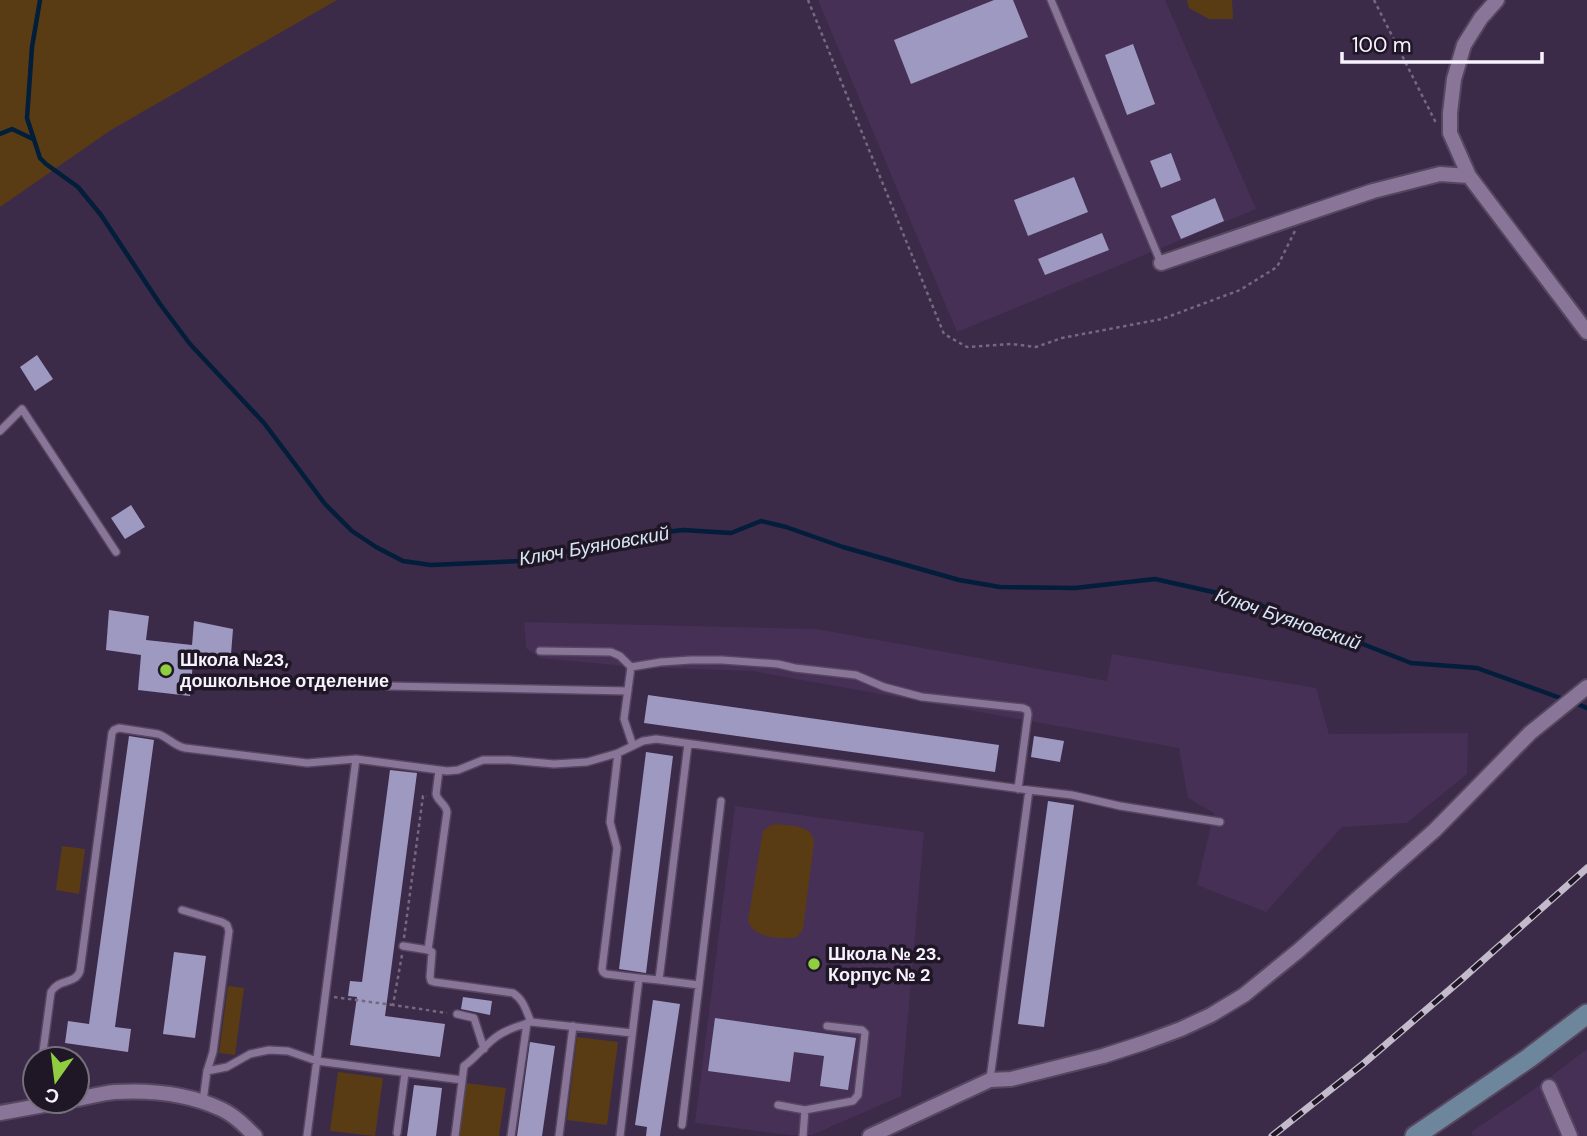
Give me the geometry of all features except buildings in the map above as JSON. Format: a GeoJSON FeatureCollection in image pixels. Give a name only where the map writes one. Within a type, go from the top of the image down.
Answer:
{"type":"FeatureCollection","features":[{"type":"Feature","properties":{"kind":"main road"},"geometry":{"type":"LineString","coordinates":[[1415,1136],[1529,1058],[1587,1014]]}},
{"type":"Feature","properties":{"kind":"street"},"geometry":{"type":"LineString","coordinates":[[1497,0],[1464,44],[1454,79],[1450,133],[1469,176],[1587,332]]}},
{"type":"Feature","properties":{"kind":"street"},"geometry":{"type":"LineString","coordinates":[[1161,263],[1373,191],[1440,174],[1469,176]]}},
{"type":"Feature","properties":{"kind":"street"},"geometry":{"type":"LineString","coordinates":[[870,1136],[990,1080],[1012,1079],[1143,1043],[1211,1015],[1244,995],[1435,830],[1530,733],[1587,687]]}},
{"type":"Feature","properties":{"kind":"street"},"geometry":{"type":"LineString","coordinates":[[1549,1087],[1570,1136]]}},
{"type":"Feature","properties":{"kind":"street"},"geometry":{"type":"LineString","coordinates":[[91,1096],[114,1092],[172,1094],[191,1098],[223,1110],[255,1136]]}},
{"type":"Feature","properties":{"kind":"street"},"geometry":{"type":"LineString","coordinates":[[0,1113],[21,1108]]}},
{"type":"Feature","properties":{"kind":"lane"},"geometry":{"type":"LineString","coordinates":[[1051,0],[1161,263]]}},
{"type":"Feature","properties":{"kind":"lane"},"geometry":{"type":"LineString","coordinates":[[0,431],[22,409],[116,552]]}},
{"type":"Feature","properties":{"kind":"lane"},"geometry":{"type":"LineString","coordinates":[[540,650],[611,652],[620,656],[631,667]]}},
{"type":"Feature","properties":{"kind":"lane"},"geometry":{"type":"LineString","coordinates":[[631,667],[691,660],[778,664],[856,675],[884,687],[922,697],[1023,708],[1028,714],[1018,789]]}},
{"type":"Feature","properties":{"kind":"lane"},"geometry":{"type":"LineString","coordinates":[[631,667],[624,719],[633,746]]}},
{"type":"Feature","properties":{"kind":"lane"},"geometry":{"type":"LineString","coordinates":[[387,686],[628,691]]}},
{"type":"Feature","properties":{"kind":"lane"},"geometry":{"type":"LineString","coordinates":[[44,1045],[51,992],[60,983],[78,976],[80,971],[112,733],[119,729],[158,734],[178,747],[307,763],[356,759],[439,770],[458,770],[482,760],[554,764],[587,762],[618,753],[649,739],[1072,795],[1120,806],[1220,822]]}},
{"type":"Feature","properties":{"kind":"lane"},"geometry":{"type":"LineString","coordinates":[[659,980],[688,744]]}},
{"type":"Feature","properties":{"kind":"lane"},"geometry":{"type":"LineString","coordinates":[[618,753],[610,822],[617,848],[603,972],[699,985]]}},
{"type":"Feature","properties":{"kind":"lane"},"geometry":{"type":"LineString","coordinates":[[307,1136],[356,759]]}},
{"type":"Feature","properties":{"kind":"lane"},"geometry":{"type":"LineString","coordinates":[[428,950],[447,812],[436,794],[439,770]]}},
{"type":"Feature","properties":{"kind":"lane"},"geometry":{"type":"LineString","coordinates":[[990,1080],[1028,790]]}},
{"type":"Feature","properties":{"kind":"lane"},"geometry":{"type":"LineString","coordinates":[[682,1125],[721,801]]}},
{"type":"Feature","properties":{"kind":"lane"},"geometry":{"type":"LineString","coordinates":[[182,910],[222,922],[228,925],[229,931],[213,1052],[207,1071],[203,1102]]}},
{"type":"Feature","properties":{"kind":"lane"},"geometry":{"type":"LineString","coordinates":[[403,946],[432,952],[431,981],[513,993],[522,999],[529,1023],[511,1136]]}},
{"type":"Feature","properties":{"kind":"lane"},"geometry":{"type":"LineString","coordinates":[[620,1136],[639,978]]}},
{"type":"Feature","properties":{"kind":"lane"},"geometry":{"type":"LineString","coordinates":[[457,1014],[474,1018],[484,1049]]}},
{"type":"Feature","properties":{"kind":"lane"},"geometry":{"type":"LineString","coordinates":[[454,1136],[464,1066],[498,1035],[529,1023],[632,1033]]}},
{"type":"Feature","properties":{"kind":"lane"},"geometry":{"type":"LineString","coordinates":[[559,1136],[573,1026]]}},
{"type":"Feature","properties":{"kind":"lane"},"geometry":{"type":"LineString","coordinates":[[778,1105],[805,1110],[857,1099],[865,1033],[862,1030],[827,1026]]}},
{"type":"Feature","properties":{"kind":"lane"},"geometry":{"type":"LineString","coordinates":[[207,1071],[226,1067],[250,1055],[269,1050],[288,1051],[317,1061],[462,1080]]}},
{"type":"Feature","properties":{"kind":"lane"},"geometry":{"type":"LineString","coordinates":[[397,1133],[405,1073]]}},
{"type":"Feature","properties":{"kind":"lane"},"geometry":{"type":"LineString","coordinates":[[803,1136],[805,1110]]}},
{"type":"Feature","properties":{"kind":"path"},"geometry":{"type":"LineString","coordinates":[[808,0],[944,334],[967,347],[1012,344],[1036,347],[1062,338],[1162,319],[1240,290],[1277,267],[1303,215]]}},
{"type":"Feature","properties":{"kind":"path"},"geometry":{"type":"LineString","coordinates":[[1374,0],[1433,120],[1441,130]]}},
{"type":"Feature","properties":{"kind":"path"},"geometry":{"type":"LineString","coordinates":[[393,1005],[423,796],[437,798]]}},
{"type":"Feature","properties":{"kind":"path"},"geometry":{"type":"LineString","coordinates":[[325,996],[457,1014]]}},
{"type":"Feature","properties":{"kind":"shaded area"},"geometry":{"type":"Polygon","coordinates":[[[0,0],[337,0],[111,130],[0,207],[0,0]]]}},
{"type":"Feature","properties":{"kind":"shaded area"},"geometry":{"type":"Polygon","coordinates":[[[818,0],[1165,0],[1256,209],[957,332],[818,0]]]}},
{"type":"Feature","properties":{"kind":"shaded area"},"geometry":{"type":"Polygon","coordinates":[[[1187,0],[1232,0],[1233,19],[1209,19],[1189,8],[1187,0]]]}},
{"type":"Feature","properties":{"kind":"shaded area"},"geometry":{"type":"Polygon","coordinates":[[[524,622],[816,629],[1107,681],[1112,654],[1316,688],[1329,734],[1468,733],[1467,774],[1407,823],[1342,827],[1266,912],[1197,885],[1214,813],[1188,798],[1179,748],[753,671],[636,667],[540,658],[526,648],[524,622]]]}},
{"type":"Feature","properties":{"kind":"shaded area","name":"Школа № 23. Корпус № 2"},"geometry":{"type":"Polygon","coordinates":[[[735,806],[924,832],[901,1096],[812,1135],[790,1135],[695,1123],[735,806]]]}},
{"type":"Feature","properties":{"kind":"shaded area"},"geometry":{"type":"Polygon","coordinates":[[[775,824],[805,829],[814,842],[803,929],[797,937],[776,938],[762,934],[751,927],[748,921],[763,831],[775,824]]]}},
{"type":"Feature","properties":{"kind":"shaded area"},"geometry":{"type":"Polygon","coordinates":[[[62,846],[85,849],[79,894],[56,890],[62,846]]]}},
{"type":"Feature","properties":{"kind":"shaded area"},"geometry":{"type":"Polygon","coordinates":[[[228,986],[244,988],[235,1055],[219,1053],[228,986]]]}},
{"type":"Feature","properties":{"kind":"shaded area"},"geometry":{"type":"Polygon","coordinates":[[[577,1037],[618,1042],[607,1125],[567,1120],[577,1037]]]}},
{"type":"Feature","properties":{"kind":"shaded area"},"geometry":{"type":"Polygon","coordinates":[[[1587,1049],[1587,1136],[1473,1136],[1471,1132],[1587,1049]]]}},
{"type":"Feature","properties":{"kind":"shaded area"},"geometry":{"type":"Polygon","coordinates":[[[338,1072],[383,1078],[375,1136],[330,1131],[338,1072]]]}},
{"type":"Feature","properties":{"kind":"shaded area"},"geometry":{"type":"Polygon","coordinates":[[[465,1083],[506,1088],[499,1136],[458,1136],[465,1083]]]}},
{"type":"Feature","properties":{"kind":"waterway","name":"Ключ Буяновский"},"geometry":{"type":"LineString","coordinates":[[40,0],[32,47],[27,118],[40,158],[78,187],[101,215],[190,344],[264,423],[325,504],[352,531],[403,561],[431,565],[521,561],[603,544],[623,537],[683,530],[731,533],[761,521],[959,580],[1000,587],[1075,588],[1155,579],[1231,596],[1289,615],[1411,663],[1477,668],[1566,700]]}},
{"type":"Feature","properties":{"kind":"waterway"},"geometry":{"type":"LineString","coordinates":[[0,134],[12,129],[33,139]]}},
{"type":"Feature","properties":{"kind":"waterway","name":"Ключ Буяновский"},"geometry":{"type":"LineString","coordinates":[[1575,703],[1587,708]]}},
{"type":"Feature","properties":{"kind":"railway"},"geometry":{"type":"LineString","coordinates":[[1272,1136],[1363,1064],[1587,868]]}},
{"type":"Feature","properties":{"kind":"place","name":"Школа №23, дошкольное отделение"},"geometry":{"type":"Point","coordinates":[166,670]}},
{"type":"Feature","properties":{"kind":"place","name":"Школа № 23. Корпус № 2"},"geometry":{"type":"Point","coordinates":[814,964]}}]}
